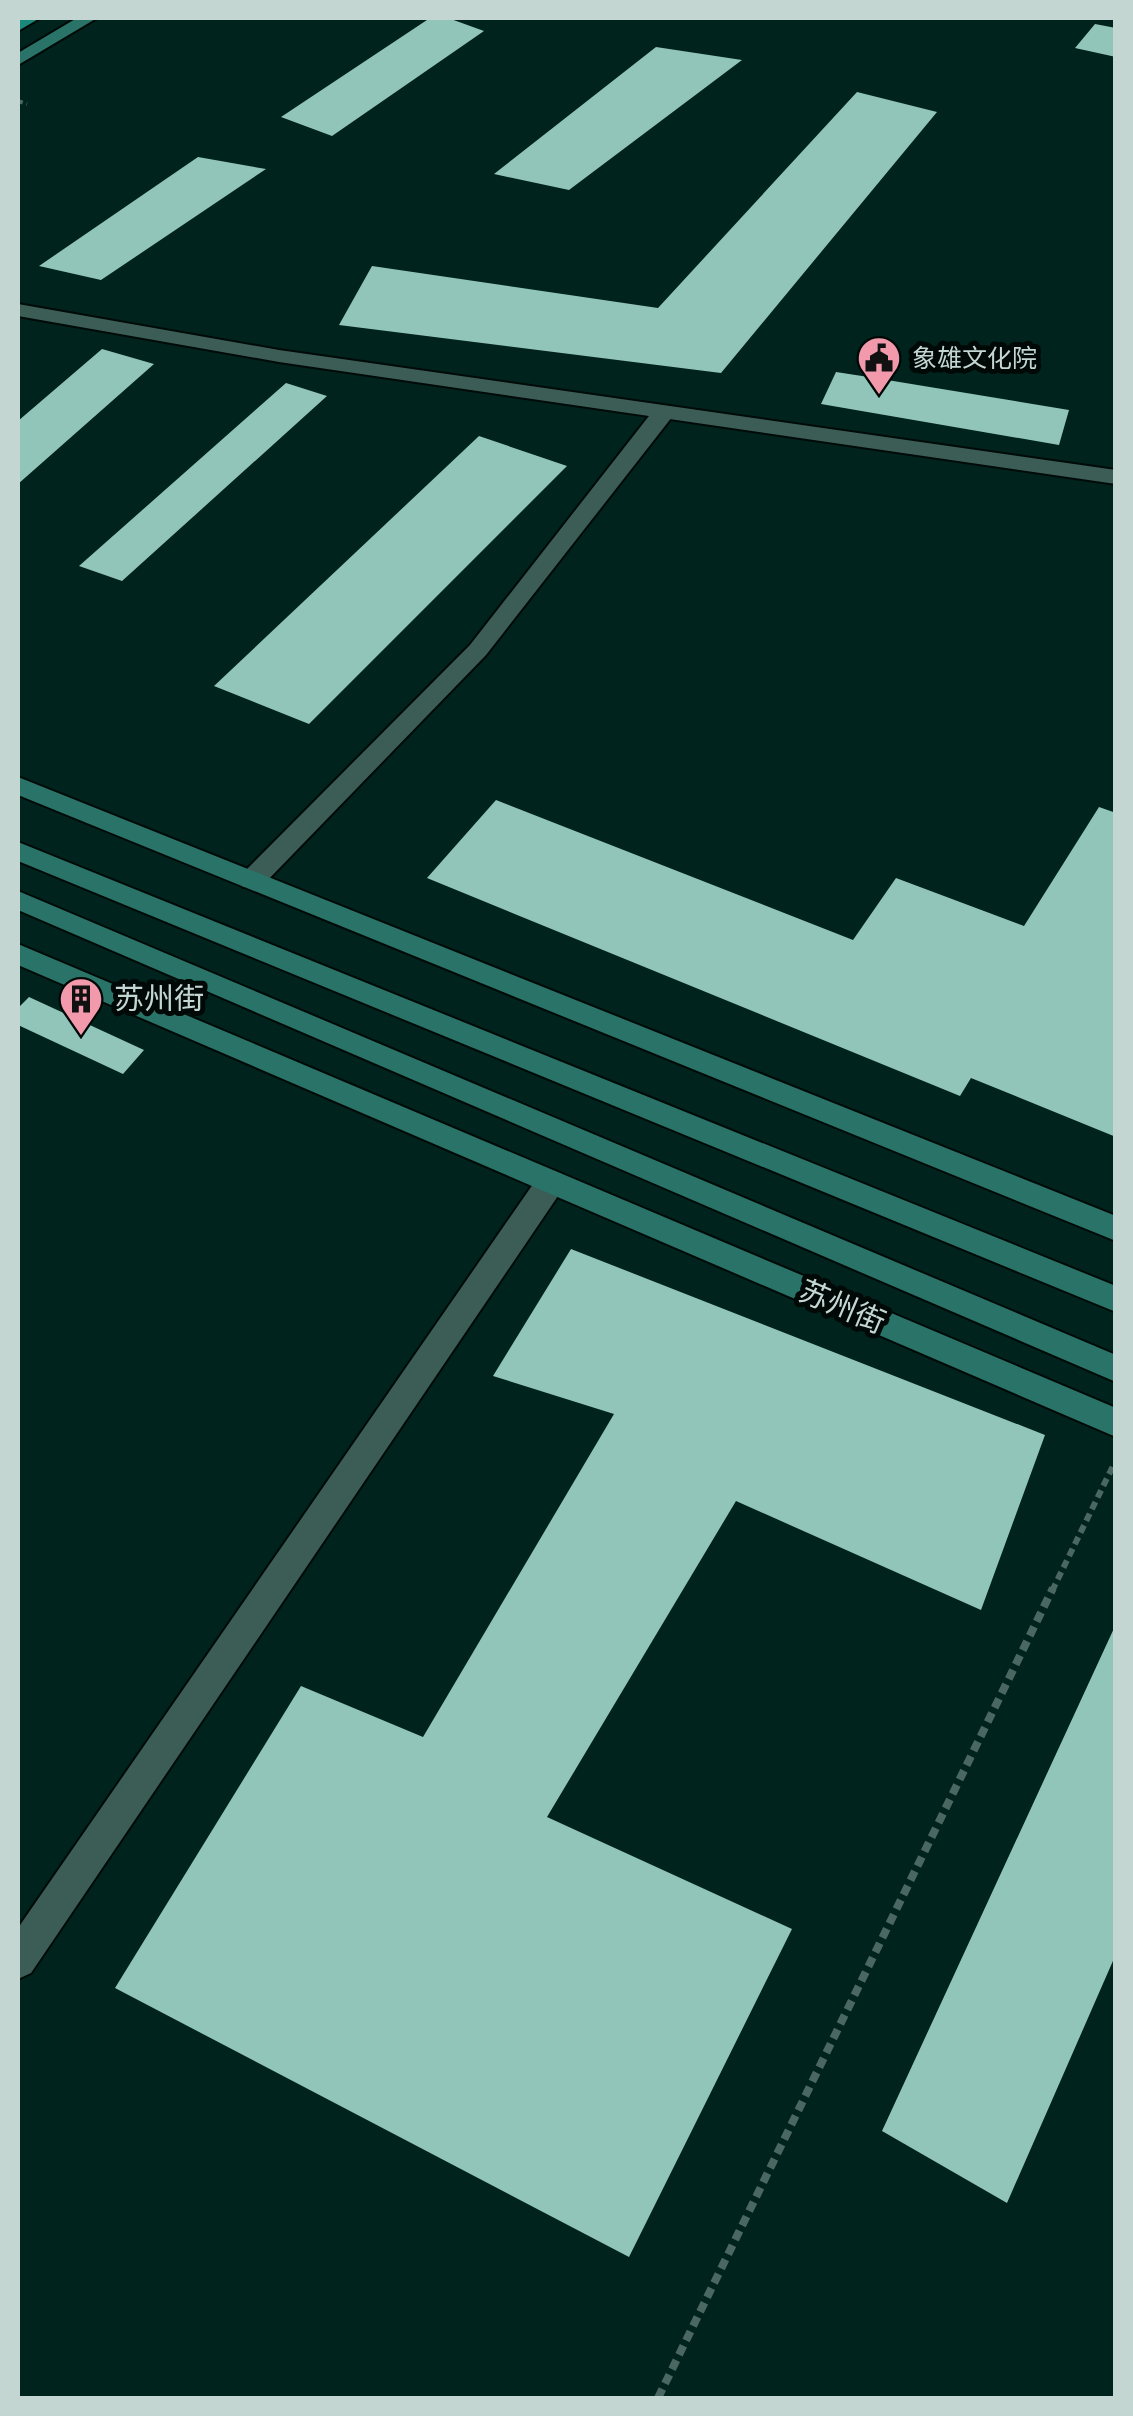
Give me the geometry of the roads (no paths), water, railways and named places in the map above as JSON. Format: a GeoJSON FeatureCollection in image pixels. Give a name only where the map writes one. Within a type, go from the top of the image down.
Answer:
{"type":"FeatureCollection","features":[{"type":"Feature","properties":{"kind":"main road"},"geometry":{"type":"LineString","coordinates":[[18,26],[31,18]]}},
{"type":"Feature","properties":{"kind":"street"},"geometry":{"type":"LineString","coordinates":[[18,60],[88,18]]}},
{"type":"Feature","properties":{"kind":"street"},"geometry":{"type":"LineString","coordinates":[[18,310],[279,356],[1116,478]]}},
{"type":"Feature","properties":{"kind":"street"},"geometry":{"type":"LineString","coordinates":[[252,880],[478,650],[664,412]]}},
{"type":"Feature","properties":{"kind":"street"},"geometry":{"type":"LineString","coordinates":[[18,786],[1116,1229]]}},
{"type":"Feature","properties":{"kind":"street"},"geometry":{"type":"LineString","coordinates":[[18,851],[1116,1300]]}},
{"type":"Feature","properties":{"kind":"street","name":"苏州街"},"geometry":{"type":"LineString","coordinates":[[18,900],[1116,1368]]}},
{"type":"Feature","properties":{"kind":"street","name":"苏州街"},"geometry":{"type":"LineString","coordinates":[[18,954],[1116,1423]]}},
{"type":"Feature","properties":{"kind":"street"},"geometry":{"type":"LineString","coordinates":[[18,1960],[552,1182]]}},
{"type":"Feature","properties":{"kind":"place","name":"象雄文化院"},"geometry":{"type":"Point","coordinates":[879,396]}},
{"type":"Feature","properties":{"kind":"place","name":"苏州街"},"geometry":{"type":"Point","coordinates":[81,1037]}}]}
